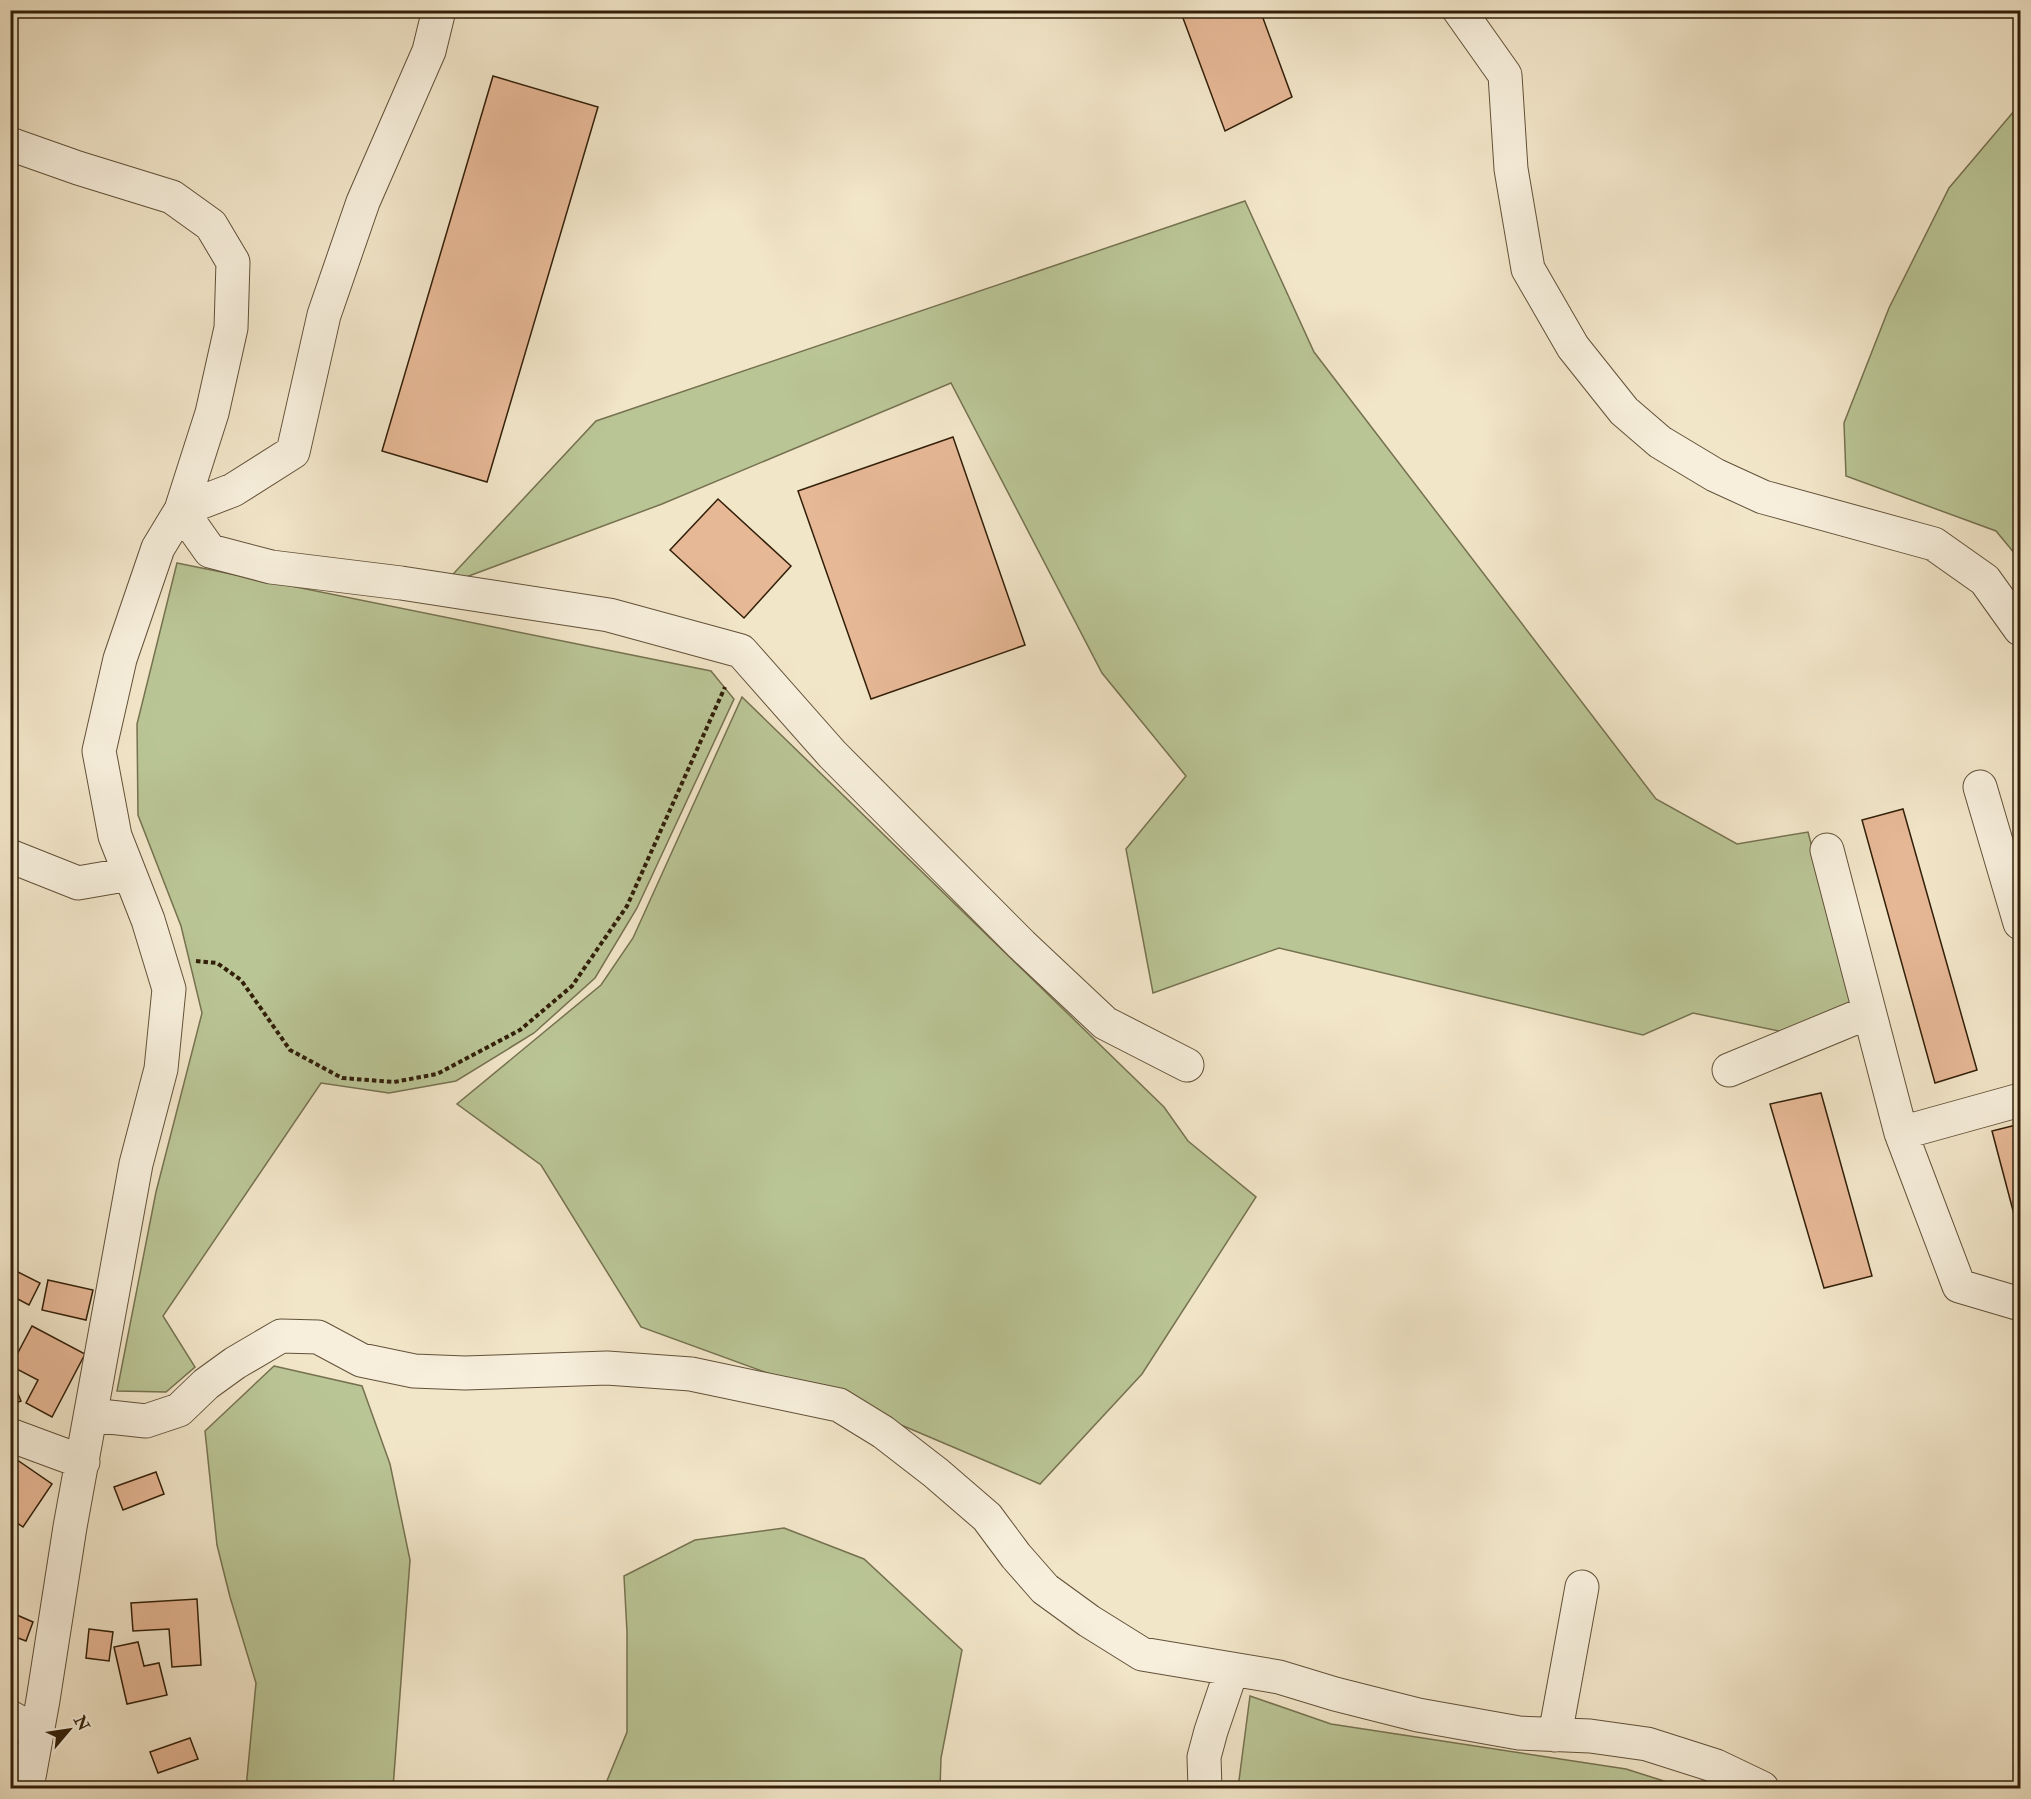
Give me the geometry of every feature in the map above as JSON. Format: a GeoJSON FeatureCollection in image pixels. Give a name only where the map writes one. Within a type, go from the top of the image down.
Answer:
{"type":"FeatureCollection","features":[{"type":"Feature","properties":{"kind":"street"},"geometry":{"type":"LineString","coordinates":[[181,510],[233,490],[294,452],[324,315],[363,202],[429,51],[439,10]]}},
{"type":"Feature","properties":{"kind":"street"},"geometry":{"type":"LineString","coordinates":[[1459,10],[1505,75],[1511,169],[1528,269],[1572,347],[1624,411],[1660,442],[1715,475],[1763,497],[1934,544],[1985,580],[2020,628]]}},
{"type":"Feature","properties":{"kind":"street"},"geometry":{"type":"LineString","coordinates":[[10,144],[172,197],[211,225],[233,262],[231,327],[212,413],[181,510],[158,548],[120,659],[99,751],[115,836],[148,920],[169,989],[161,1069],[136,1164],[83,1462],[24,1724],[27,1788]]}},
{"type":"Feature","properties":{"kind":"street"},"geometry":{"type":"LineString","coordinates":[[181,510],[210,551],[271,567],[401,583],[609,615],[741,651],[832,754],[1022,945],[1105,1023],[1187,1065]]}},
{"type":"Feature","properties":{"kind":"street"},"geometry":{"type":"LineString","coordinates":[[1980,787],[2020,923]]}},
{"type":"Feature","properties":{"kind":"street"},"geometry":{"type":"LineString","coordinates":[[1827,850],[1901,1133],[1959,1286],[2020,1304]]}},
{"type":"Feature","properties":{"kind":"street"},"geometry":{"type":"LineString","coordinates":[[10,856],[78,883],[130,874]]}},
{"type":"Feature","properties":{"kind":"street"},"geometry":{"type":"LineString","coordinates":[[1729,1070],[1869,1012]]}},
{"type":"Feature","properties":{"kind":"street"},"geometry":{"type":"LineString","coordinates":[[1901,1133],[2020,1100]]}},
{"type":"Feature","properties":{"kind":"street"},"geometry":{"type":"LineString","coordinates":[[91,1415],[146,1421],[179,1410],[206,1384],[234,1363],[281,1336],[318,1337],[361,1360],[414,1371],[465,1373],[607,1368],[691,1374],[839,1404],[884,1432],[945,1480],[987,1517],[1016,1556],[1045,1589],[1089,1621],[1142,1654],[1279,1677],[1335,1694],[1418,1714],[1519,1733],[1590,1736],[1647,1744],[1716,1766],[1762,1788]]}},
{"type":"Feature","properties":{"kind":"street"},"geometry":{"type":"LineString","coordinates":[[10,1435],[83,1462]]}},
{"type":"Feature","properties":{"kind":"street"},"geometry":{"type":"LineString","coordinates":[[1555,1735],[1582,1587]]}},
{"type":"Feature","properties":{"kind":"street"},"geometry":{"type":"LineString","coordinates":[[1205,1788],[1204,1757],[1232,1669]]}},
{"type":"Feature","properties":{"kind":"path"},"geometry":{"type":"LineString","coordinates":[[159,958],[217,963],[241,980],[290,1050],[342,1078],[394,1082],[437,1074],[520,1030],[572,986],[627,906],[741,651]]}},
{"type":"Feature","properties":{"kind":"green space"},"geometry":{"type":"Polygon","coordinates":[[[2020,104],[2020,560],[1996,531],[1846,476],[1844,423],[1889,308],[1949,188],[2020,104]]]}},
{"type":"Feature","properties":{"kind":"green space"},"geometry":{"type":"Polygon","coordinates":[[[1245,201],[1314,352],[1656,799],[1737,844],[1808,832],[1853,1004],[1788,1033],[1693,1013],[1643,1035],[1279,948],[1153,993],[1126,849],[1186,776],[1102,673],[951,383],[662,504],[442,586],[596,421],[1245,201]]]}},
{"type":"Feature","properties":{"kind":"green space"},"geometry":{"type":"Polygon","coordinates":[[[177,563],[711,671],[734,699],[637,908],[595,978],[534,1033],[456,1081],[389,1093],[321,1083],[163,1316],[195,1367],[166,1392],[117,1391],[156,1192],[202,1013],[181,926],[138,815],[137,724],[177,563]]]}},
{"type":"Feature","properties":{"kind":"green space"},"geometry":{"type":"Polygon","coordinates":[[[742,697],[1164,1107],[1188,1141],[1256,1197],[1142,1374],[1040,1484],[847,1402],[641,1327],[541,1165],[457,1104],[601,985],[633,938],[742,697]]]}},
{"type":"Feature","properties":{"kind":"green space"},"geometry":{"type":"Polygon","coordinates":[[[274,1366],[362,1386],[390,1464],[410,1560],[393,1788],[246,1788],[256,1683],[217,1545],[205,1431],[274,1366]]]}},
{"type":"Feature","properties":{"kind":"green space"},"geometry":{"type":"Polygon","coordinates":[[[784,1528],[864,1559],[962,1650],[941,1758],[940,1788],[604,1788],[627,1732],[627,1632],[624,1576],[695,1540],[784,1528]]]}},
{"type":"Feature","properties":{"kind":"green space"},"geometry":{"type":"Polygon","coordinates":[[[1250,1696],[1331,1724],[1626,1769],[1686,1788],[1238,1788],[1250,1696]]]}},
{"type":"Feature","properties":{"kind":"building"},"geometry":{"type":"Polygon","coordinates":[[[1180,10],[1260,10],[1292,97],[1225,131],[1180,10]]]}},
{"type":"Feature","properties":{"kind":"building"},"geometry":{"type":"Polygon","coordinates":[[[493,76],[598,107],[487,482],[382,451],[493,76]]]}},
{"type":"Feature","properties":{"kind":"building"},"geometry":{"type":"Polygon","coordinates":[[[953,437],[1025,645],[871,699],[798,491],[953,437]]]}},
{"type":"Feature","properties":{"kind":"building"},"geometry":{"type":"Polygon","coordinates":[[[718,499],[791,566],[744,618],[670,550],[718,499]]]}},
{"type":"Feature","properties":{"kind":"building"},"geometry":{"type":"Polygon","coordinates":[[[1903,809],[1977,1070],[1935,1083],[1862,820],[1903,809]]]}},
{"type":"Feature","properties":{"kind":"building"},"geometry":{"type":"Polygon","coordinates":[[[1821,1093],[1872,1276],[1824,1288],[1770,1104],[1821,1093]]]}},
{"type":"Feature","properties":{"kind":"building"},"geometry":{"type":"Polygon","coordinates":[[[2020,1124],[2020,1237],[1992,1131],[2020,1124]]]}},
{"type":"Feature","properties":{"kind":"building"},"geometry":{"type":"Polygon","coordinates":[[[10,1268],[40,1283],[29,1305],[10,1295],[10,1268]]]}},
{"type":"Feature","properties":{"kind":"building"},"geometry":{"type":"Polygon","coordinates":[[[48,1280],[93,1290],[86,1320],[42,1310],[48,1280]]]}},
{"type":"Feature","properties":{"kind":"building"},"geometry":{"type":"Polygon","coordinates":[[[32,1326],[85,1354],[52,1417],[26,1403],[38,1380],[11,1366],[32,1326]]]}},
{"type":"Feature","properties":{"kind":"building"},"geometry":{"type":"Polygon","coordinates":[[[10,1375],[21,1401],[10,1405],[10,1375]]]}},
{"type":"Feature","properties":{"kind":"building"},"geometry":{"type":"Polygon","coordinates":[[[10,1455],[52,1484],[23,1527],[10,1518],[10,1455]]]}},
{"type":"Feature","properties":{"kind":"building"},"geometry":{"type":"Polygon","coordinates":[[[156,1472],[164,1494],[123,1510],[114,1487],[156,1472]]]}},
{"type":"Feature","properties":{"kind":"building"},"geometry":{"type":"Polygon","coordinates":[[[197,1599],[201,1665],[172,1667],[169,1629],[133,1631],[131,1603],[197,1599]]]}},
{"type":"Feature","properties":{"kind":"building"},"geometry":{"type":"Polygon","coordinates":[[[10,1612],[33,1622],[26,1641],[10,1635],[10,1612]]]}},
{"type":"Feature","properties":{"kind":"building"},"geometry":{"type":"Polygon","coordinates":[[[89,1629],[113,1632],[109,1661],[86,1658],[89,1629]]]}},
{"type":"Feature","properties":{"kind":"building"},"geometry":{"type":"Polygon","coordinates":[[[138,1642],[144,1666],[159,1663],[167,1695],[127,1704],[114,1647],[138,1642]]]}},
{"type":"Feature","properties":{"kind":"building"},"geometry":{"type":"Polygon","coordinates":[[[190,1738],[198,1759],[158,1773],[150,1752],[190,1738]]]}}]}
